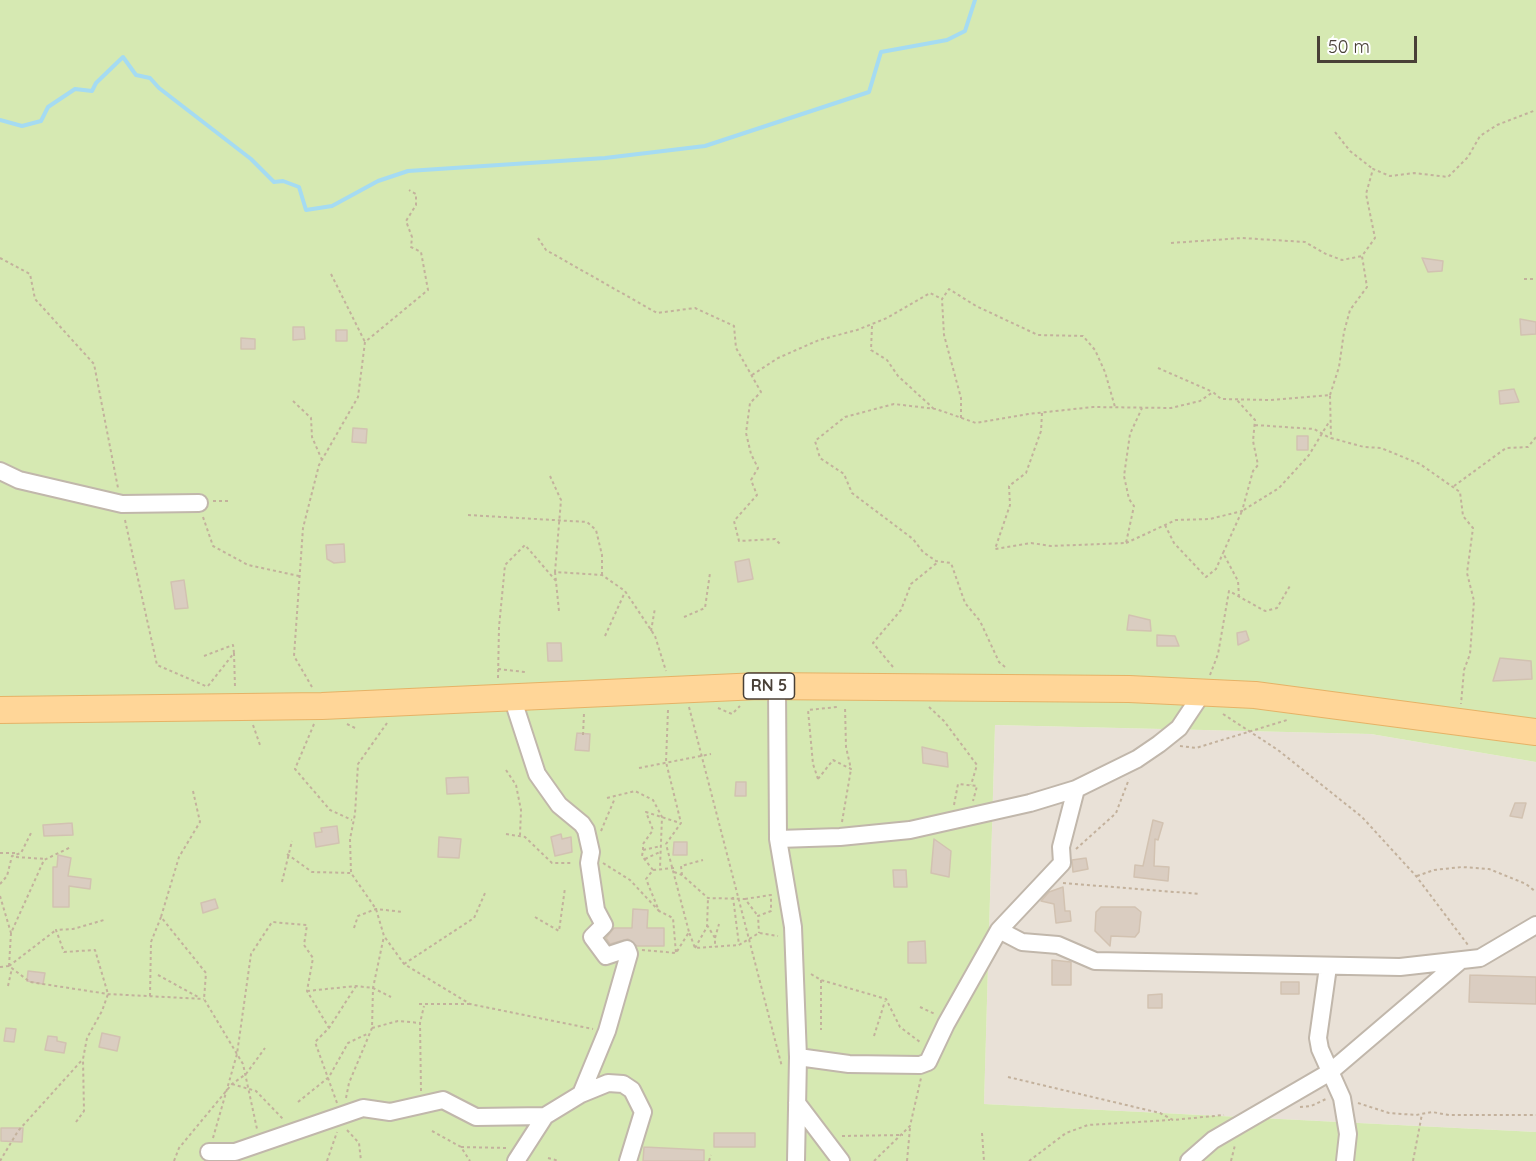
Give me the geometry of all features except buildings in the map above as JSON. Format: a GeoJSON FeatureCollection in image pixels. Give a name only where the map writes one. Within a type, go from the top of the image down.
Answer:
{"type":"FeatureCollection","features":[{"type":"Feature","properties":{"kind":"main road","name":"RN 5"},"geometry":{"type":"LineString","coordinates":[[0,710],[235,704],[322,706],[505,696],[777,687],[844,696],[908,686],[1199,698],[1254,695],[1536,732]]}},
{"type":"Feature","properties":{"kind":"street"},"geometry":{"type":"LineString","coordinates":[[0,471],[29,483],[122,504],[199,503]]}},
{"type":"Feature","properties":{"kind":"street"},"geometry":{"type":"LineString","coordinates":[[777,687],[778,839],[792,920],[798,1057],[796,1161]]}},
{"type":"Feature","properties":{"kind":"street"},"geometry":{"type":"LineString","coordinates":[[505,696],[537,774],[564,811],[582,824],[590,857],[596,910],[604,925],[592,937],[606,956],[627,950],[629,959],[607,1031],[581,1094]]}},
{"type":"Feature","properties":{"kind":"street"},"geometry":{"type":"LineString","coordinates":[[778,839],[840,837],[910,830],[1030,803],[1076,789],[1137,759],[1160,744],[1179,728],[1199,698]]}},
{"type":"Feature","properties":{"kind":"street"},"geometry":{"type":"LineString","coordinates":[[798,1057],[849,1064],[924,1065],[928,1062],[946,1024],[999,930],[1062,863],[1061,847],[1076,789]]}},
{"type":"Feature","properties":{"kind":"street"},"geometry":{"type":"LineString","coordinates":[[999,930],[1022,942],[1058,945],[1095,961],[1328,967],[1400,966],[1459,962],[1480,958],[1536,925]]}},
{"type":"Feature","properties":{"kind":"street"},"geometry":{"type":"LineString","coordinates":[[1189,1161],[1213,1140],[1330,1072],[1459,962]]}},
{"type":"Feature","properties":{"kind":"street"},"geometry":{"type":"LineString","coordinates":[[1328,967],[1318,1038],[1342,1098],[1348,1134],[1345,1161]]}},
{"type":"Feature","properties":{"kind":"street"},"geometry":{"type":"LineString","coordinates":[[519,1155],[545,1116],[581,1094],[608,1083],[623,1084],[632,1090],[643,1112],[628,1161]]}},
{"type":"Feature","properties":{"kind":"street"},"geometry":{"type":"LineString","coordinates":[[209,1152],[228,1153],[294,1130],[341,1118],[363,1108],[390,1112],[443,1100],[476,1117],[545,1116]]}},
{"type":"Feature","properties":{"kind":"street"},"geometry":{"type":"LineString","coordinates":[[797,1103],[841,1161]]}},
{"type":"Feature","properties":{"kind":"path"},"geometry":{"type":"LineString","coordinates":[[1335,132],[1350,151],[1373,169],[1390,176],[1414,173],[1448,177],[1467,157],[1480,136],[1497,125],[1536,110]]}},
{"type":"Feature","properties":{"kind":"path"},"geometry":{"type":"LineString","coordinates":[[1171,243],[1242,238],[1305,242],[1342,260],[1362,256],[1375,238],[1366,194],[1373,169]]}},
{"type":"Feature","properties":{"kind":"path"},"geometry":{"type":"LineString","coordinates":[[365,342],[428,290],[421,252],[411,247],[412,237],[406,221],[417,205],[416,194],[409,190]]}},
{"type":"Feature","properties":{"kind":"path"},"geometry":{"type":"LineString","coordinates":[[538,238],[546,250],[657,313],[695,308],[734,326],[736,348],[761,392],[750,403],[746,433],[758,468],[751,480],[757,495],[734,521],[740,541],[775,539],[780,544]]}},
{"type":"Feature","properties":{"kind":"path"},"geometry":{"type":"LineString","coordinates":[[1331,438],[1330,395],[1339,367],[1344,332],[1350,310],[1367,287],[1362,256]]}},
{"type":"Feature","properties":{"kind":"path"},"geometry":{"type":"LineString","coordinates":[[0,258],[30,274],[35,299],[94,364],[157,665],[207,687],[235,704]]}},
{"type":"Feature","properties":{"kind":"path"},"geometry":{"type":"LineString","coordinates":[[331,274],[365,342],[358,397],[322,460],[303,528],[294,656],[322,706],[295,769],[330,810],[352,820]]}},
{"type":"Feature","properties":{"kind":"path"},"geometry":{"type":"LineString","coordinates":[[1524,279],[1536,279]]}},
{"type":"Feature","properties":{"kind":"path"},"geometry":{"type":"LineString","coordinates":[[961,418],[961,398],[944,335],[942,299],[949,289],[976,306],[1038,335],[1083,336],[1095,350],[1105,372],[1115,408]]}},
{"type":"Feature","properties":{"kind":"path"},"geometry":{"type":"LineString","coordinates":[[752,375],[778,358],[819,340],[872,324],[930,293],[942,299]]}},
{"type":"Feature","properties":{"kind":"path"},"geometry":{"type":"LineString","coordinates":[[872,324],[871,350],[887,360],[898,376],[933,409]]}},
{"type":"Feature","properties":{"kind":"path"},"geometry":{"type":"LineString","coordinates":[[1158,368],[1213,392],[1221,399],[1271,400],[1330,395]]}},
{"type":"Feature","properties":{"kind":"path"},"geometry":{"type":"LineString","coordinates":[[1006,669],[999,662],[980,621],[965,603],[951,563],[939,561],[923,552],[913,539],[852,493],[844,474],[820,458],[815,441],[845,417],[894,404],[933,409],[976,423],[1042,412],[1171,408],[1200,401],[1213,392]]}},
{"type":"Feature","properties":{"kind":"path"},"geometry":{"type":"LineString","coordinates":[[1165,525],[1174,543],[1206,577],[1216,569],[1242,511],[1253,471],[1258,465],[1253,441],[1255,420],[1236,399]]}},
{"type":"Feature","properties":{"kind":"path"},"geometry":{"type":"LineString","coordinates":[[293,401],[311,418],[312,437],[322,460]]}},
{"type":"Feature","properties":{"kind":"path"},"geometry":{"type":"LineString","coordinates":[[1126,543],[1134,506],[1129,499],[1124,476],[1130,434],[1142,408]]}},
{"type":"Feature","properties":{"kind":"path"},"geometry":{"type":"LineString","coordinates":[[1042,412],[1041,431],[1026,473],[1009,486],[1010,505],[995,549],[1031,543],[1051,546],[1126,543],[1176,520],[1209,519],[1242,511],[1279,488],[1309,455],[1330,419]]}},
{"type":"Feature","properties":{"kind":"path"},"geometry":{"type":"LineString","coordinates":[[1255,425],[1314,429],[1331,438],[1364,447],[1381,448],[1420,464],[1460,492],[1462,516],[1473,528],[1467,573],[1474,601],[1471,643],[1464,670],[1460,722]]}},
{"type":"Feature","properties":{"kind":"path"},"geometry":{"type":"LineString","coordinates":[[1453,486],[1506,448],[1528,447],[1536,437]]}},
{"type":"Feature","properties":{"kind":"path"},"geometry":{"type":"LineString","coordinates":[[550,476],[561,500],[555,572],[559,611]]}},
{"type":"Feature","properties":{"kind":"path"},"geometry":{"type":"LineString","coordinates":[[199,503],[213,546],[248,566],[299,576]]}},
{"type":"Feature","properties":{"kind":"path"},"geometry":{"type":"LineString","coordinates":[[468,515],[587,522],[596,530],[602,555],[602,575]]}},
{"type":"Feature","properties":{"kind":"path"},"geometry":{"type":"LineString","coordinates":[[505,696],[498,669],[499,627],[505,565],[525,545],[556,581]]}},
{"type":"Feature","properties":{"kind":"path"},"geometry":{"type":"LineString","coordinates":[[1223,553],[1238,581],[1239,597]]}},
{"type":"Feature","properties":{"kind":"path"},"geometry":{"type":"LineString","coordinates":[[939,561],[911,584],[901,610],[873,643],[908,686],[944,721],[977,765],[971,785]]}},
{"type":"Feature","properties":{"kind":"path"},"geometry":{"type":"LineString","coordinates":[[555,572],[602,575],[626,591],[651,631],[667,675],[666,762],[681,824]]}},
{"type":"Feature","properties":{"kind":"path"},"geometry":{"type":"LineString","coordinates":[[684,617],[705,608],[710,573]]}},
{"type":"Feature","properties":{"kind":"path"},"geometry":{"type":"LineString","coordinates":[[1291,584],[1277,608],[1265,611],[1229,591],[1218,654],[1199,698],[1278,750],[1362,817],[1416,876],[1480,958]]}},
{"type":"Feature","properties":{"kind":"path"},"geometry":{"type":"LineString","coordinates":[[605,636],[626,591]]}},
{"type":"Feature","properties":{"kind":"path"},"geometry":{"type":"LineString","coordinates":[[651,631],[655,608]]}},
{"type":"Feature","properties":{"kind":"path"},"geometry":{"type":"LineString","coordinates":[[204,656],[233,645],[235,704]]}},
{"type":"Feature","properties":{"kind":"path"},"geometry":{"type":"LineString","coordinates":[[207,687],[234,653]]}},
{"type":"Feature","properties":{"kind":"path"},"geometry":{"type":"LineString","coordinates":[[498,669],[525,672]]}},
{"type":"Feature","properties":{"kind":"path"},"geometry":{"type":"LineString","coordinates":[[840,837],[851,769],[846,747],[844,696],[808,710],[813,764],[818,778],[833,760],[851,769]]}},
{"type":"Feature","properties":{"kind":"path"},"geometry":{"type":"LineString","coordinates":[[402,701],[358,765],[355,814],[352,820],[351,873],[375,909],[384,936],[404,964],[470,1004]]}},
{"type":"Feature","properties":{"kind":"path"},"geometry":{"type":"LineString","coordinates":[[689,707],[783,1070]]}},
{"type":"Feature","properties":{"kind":"path"},"geometry":{"type":"LineString","coordinates":[[1160,744],[1196,748],[1284,720],[1294,721]]}},
{"type":"Feature","properties":{"kind":"path"},"geometry":{"type":"LineString","coordinates":[[639,768],[711,754]]}},
{"type":"Feature","properties":{"kind":"path"},"geometry":{"type":"LineString","coordinates":[[1062,863],[1116,813],[1137,759]]}},
{"type":"Feature","properties":{"kind":"path"},"geometry":{"type":"LineString","coordinates":[[506,770],[516,785],[520,835]]}},
{"type":"Feature","properties":{"kind":"path"},"geometry":{"type":"LineString","coordinates":[[957,784],[977,786],[958,818],[957,784]]}},
{"type":"Feature","properties":{"kind":"path"},"geometry":{"type":"LineString","coordinates":[[150,996],[151,942],[179,857],[200,822],[193,791]]}},
{"type":"Feature","properties":{"kind":"path"},"geometry":{"type":"LineString","coordinates":[[607,798],[615,798],[635,791],[653,800],[662,817],[660,868]]}},
{"type":"Feature","properties":{"kind":"path"},"geometry":{"type":"LineString","coordinates":[[590,857],[615,798]]}},
{"type":"Feature","properties":{"kind":"path"},"geometry":{"type":"LineString","coordinates":[[653,870],[645,859],[643,850],[643,844],[653,830],[646,812],[681,824]]}},
{"type":"Feature","properties":{"kind":"path"},"geometry":{"type":"LineString","coordinates":[[681,824],[666,844],[695,948]]}},
{"type":"Feature","properties":{"kind":"path"},"geometry":{"type":"LineString","coordinates":[[12,856],[21,853],[32,831]]}},
{"type":"Feature","properties":{"kind":"path"},"geometry":{"type":"LineString","coordinates":[[506,834],[520,835],[552,863],[590,857],[606,863],[630,880],[659,910],[673,918],[676,952]]}},
{"type":"Feature","properties":{"kind":"path"},"geometry":{"type":"LineString","coordinates":[[282,882],[292,841]]}},
{"type":"Feature","properties":{"kind":"path"},"geometry":{"type":"LineString","coordinates":[[643,850],[661,846]]}},
{"type":"Feature","properties":{"kind":"path"},"geometry":{"type":"LineString","coordinates":[[11,933],[44,860],[71,847]]}},
{"type":"Feature","properties":{"kind":"path"},"geometry":{"type":"LineString","coordinates":[[645,859],[660,852]]}},
{"type":"Feature","properties":{"kind":"path"},"geometry":{"type":"LineString","coordinates":[[0,853],[21,853]]}},
{"type":"Feature","properties":{"kind":"path"},"geometry":{"type":"LineString","coordinates":[[287,854],[312,872],[351,873]]}},
{"type":"Feature","properties":{"kind":"path"},"geometry":{"type":"LineString","coordinates":[[12,856],[49,859],[44,860]]}},
{"type":"Feature","properties":{"kind":"path"},"geometry":{"type":"LineString","coordinates":[[0,884],[7,876],[12,856]]}},
{"type":"Feature","properties":{"kind":"path"},"geometry":{"type":"LineString","coordinates":[[682,875],[681,867],[703,860]]}},
{"type":"Feature","properties":{"kind":"path"},"geometry":{"type":"LineString","coordinates":[[1416,876],[1434,870],[1462,867],[1489,869],[1526,884],[1536,892]]}},
{"type":"Feature","properties":{"kind":"path"},"geometry":{"type":"LineString","coordinates":[[659,910],[646,879],[653,870],[660,868],[674,870],[708,898],[745,899],[771,895],[771,911],[759,916]]}},
{"type":"Feature","properties":{"kind":"path"},"geometry":{"type":"LineString","coordinates":[[1058,882],[1200,894]]}},
{"type":"Feature","properties":{"kind":"path"},"geometry":{"type":"LineString","coordinates":[[534,917],[559,931],[565,888]]}},
{"type":"Feature","properties":{"kind":"path"},"geometry":{"type":"LineString","coordinates":[[404,964],[474,918],[485,893]]}},
{"type":"Feature","properties":{"kind":"path"},"geometry":{"type":"LineString","coordinates":[[0,896],[11,933],[8,986]]}},
{"type":"Feature","properties":{"kind":"path"},"geometry":{"type":"LineString","coordinates":[[733,897],[740,945]]}},
{"type":"Feature","properties":{"kind":"path"},"geometry":{"type":"LineString","coordinates":[[695,948],[707,925],[708,898]]}},
{"type":"Feature","properties":{"kind":"path"},"geometry":{"type":"LineString","coordinates":[[745,899],[759,916],[759,933]]}},
{"type":"Feature","properties":{"kind":"path"},"geometry":{"type":"LineString","coordinates":[[354,928],[358,916],[375,909],[403,912]]}},
{"type":"Feature","properties":{"kind":"path"},"geometry":{"type":"LineString","coordinates":[[161,917],[206,974],[204,999],[237,1054],[246,1074],[259,1143]]}},
{"type":"Feature","properties":{"kind":"path"},"geometry":{"type":"LineString","coordinates":[[10,967],[56,930],[73,929],[105,920]]}},
{"type":"Feature","properties":{"kind":"path"},"geometry":{"type":"LineString","coordinates":[[695,948],[740,945],[759,933],[779,936],[788,922],[792,920]]}},
{"type":"Feature","properties":{"kind":"path"},"geometry":{"type":"LineString","coordinates":[[209,1152],[237,1054],[251,954],[272,922],[307,926],[304,945],[313,958],[307,991],[329,1028]]}},
{"type":"Feature","properties":{"kind":"path"},"geometry":{"type":"LineString","coordinates":[[715,947],[719,924]]}},
{"type":"Feature","properties":{"kind":"path"},"geometry":{"type":"LineString","coordinates":[[707,925],[715,938]]}},
{"type":"Feature","properties":{"kind":"path"},"geometry":{"type":"LineString","coordinates":[[56,930],[64,952],[95,950],[108,994],[102,1011],[87,1038],[83,1059],[84,1111],[76,1122]]}},
{"type":"Feature","properties":{"kind":"path"},"geometry":{"type":"LineString","coordinates":[[676,952],[689,932]]}},
{"type":"Feature","properties":{"kind":"path"},"geometry":{"type":"LineString","coordinates":[[327,1161],[341,1118],[349,1083],[372,1028],[374,988],[384,936]]}},
{"type":"Feature","properties":{"kind":"path"},"geometry":{"type":"LineString","coordinates":[[627,950],[676,952]]}},
{"type":"Feature","properties":{"kind":"path"},"geometry":{"type":"LineString","coordinates":[[0,967],[10,967],[30,982],[108,994],[204,999]]}},
{"type":"Feature","properties":{"kind":"path"},"geometry":{"type":"LineString","coordinates":[[158,975],[199,998]]}},
{"type":"Feature","properties":{"kind":"path"},"geometry":{"type":"LineString","coordinates":[[821,1030],[821,980],[885,999],[900,1027],[912,1037]]}},
{"type":"Feature","properties":{"kind":"path"},"geometry":{"type":"LineString","coordinates":[[356,986],[329,1028],[315,1042],[329,1077],[341,1118],[359,1143],[361,1161]]}},
{"type":"Feature","properties":{"kind":"path"},"geometry":{"type":"LineString","coordinates":[[307,991],[356,986],[374,988],[390,997]]}},
{"type":"Feature","properties":{"kind":"path"},"geometry":{"type":"LineString","coordinates":[[874,1036],[885,999]]}},
{"type":"Feature","properties":{"kind":"path"},"geometry":{"type":"LineString","coordinates":[[419,1004],[423,1006],[470,1004],[607,1031]]}},
{"type":"Feature","properties":{"kind":"path"},"geometry":{"type":"LineString","coordinates":[[420,1105],[420,1023],[423,1006]]}},
{"type":"Feature","properties":{"kind":"path"},"geometry":{"type":"LineString","coordinates":[[372,1028],[398,1021],[420,1023]]}},
{"type":"Feature","properties":{"kind":"path"},"geometry":{"type":"LineString","coordinates":[[298,1102],[329,1077],[348,1043],[370,1033]]}},
{"type":"Feature","properties":{"kind":"path"},"geometry":{"type":"LineString","coordinates":[[174,1161],[179,1148],[232,1084],[246,1074],[265,1048]]}},
{"type":"Feature","properties":{"kind":"path"},"geometry":{"type":"LineString","coordinates":[[0,1161],[18,1131],[83,1059]]}},
{"type":"Feature","properties":{"kind":"path"},"geometry":{"type":"LineString","coordinates":[[907,1161],[910,1126],[924,1065]]}},
{"type":"Feature","properties":{"kind":"path"},"geometry":{"type":"LineString","coordinates":[[1008,1077],[1160,1113],[1173,1120]]}},
{"type":"Feature","properties":{"kind":"path"},"geometry":{"type":"LineString","coordinates":[[232,1084],[255,1091],[294,1130]]}},
{"type":"Feature","properties":{"kind":"path"},"geometry":{"type":"LineString","coordinates":[[1269,1108],[1311,1106],[1328,1098],[1342,1098],[1389,1113],[1536,1114]]}},
{"type":"Feature","properties":{"kind":"path"},"geometry":{"type":"LineString","coordinates":[[1413,1161],[1422,1114]]}},
{"type":"Feature","properties":{"kind":"path"},"geometry":{"type":"LineString","coordinates":[[1029,1161],[1066,1132],[1088,1125],[1231,1115]]}},
{"type":"Feature","properties":{"kind":"path"},"geometry":{"type":"LineString","coordinates":[[874,1161],[910,1126]]}},
{"type":"Feature","properties":{"kind":"path"},"geometry":{"type":"LineString","coordinates":[[432,1131],[461,1147],[519,1155]]}},
{"type":"Feature","properties":{"kind":"path"},"geometry":{"type":"LineString","coordinates":[[982,1133],[984,1161]]}},
{"type":"Feature","properties":{"kind":"path"},"geometry":{"type":"LineString","coordinates":[[825,1141],[847,1135],[903,1135]]}},
{"type":"Feature","properties":{"kind":"path"},"geometry":{"type":"LineString","coordinates":[[461,1147],[470,1161]]}},
{"type":"Feature","properties":{"kind":"path"},"geometry":{"type":"LineString","coordinates":[[709,1161],[711,1155]]}},
{"type":"Feature","properties":{"kind":"path"},"geometry":{"type":"LineString","coordinates":[[548,1158],[560,1161]]}},
{"type":"Feature","properties":{"kind":"shaded area"},"geometry":{"type":"Polygon","coordinates":[[[995,725],[1371,734],[1536,762],[1536,1132],[984,1104],[995,725]]]}},
{"type":"Feature","properties":{"kind":"green space"},"geometry":{"type":"Polygon","coordinates":[[[0,0],[1536,0],[1536,762],[1371,734],[995,725],[984,1104],[1536,1132],[1536,1161],[0,1161],[0,0]]]}},
{"type":"Feature","properties":{"kind":"waterway"},"geometry":{"type":"LineString","coordinates":[[0,120],[22,126],[41,121],[48,107],[75,89],[92,91],[96,83],[123,57],[136,75],[150,78],[159,88],[251,159],[274,182],[283,181],[299,187],[306,210],[332,206],[378,181],[408,171],[605,158],[705,146],[869,92],[881,52],[947,40],[965,31],[975,0]]}}]}
